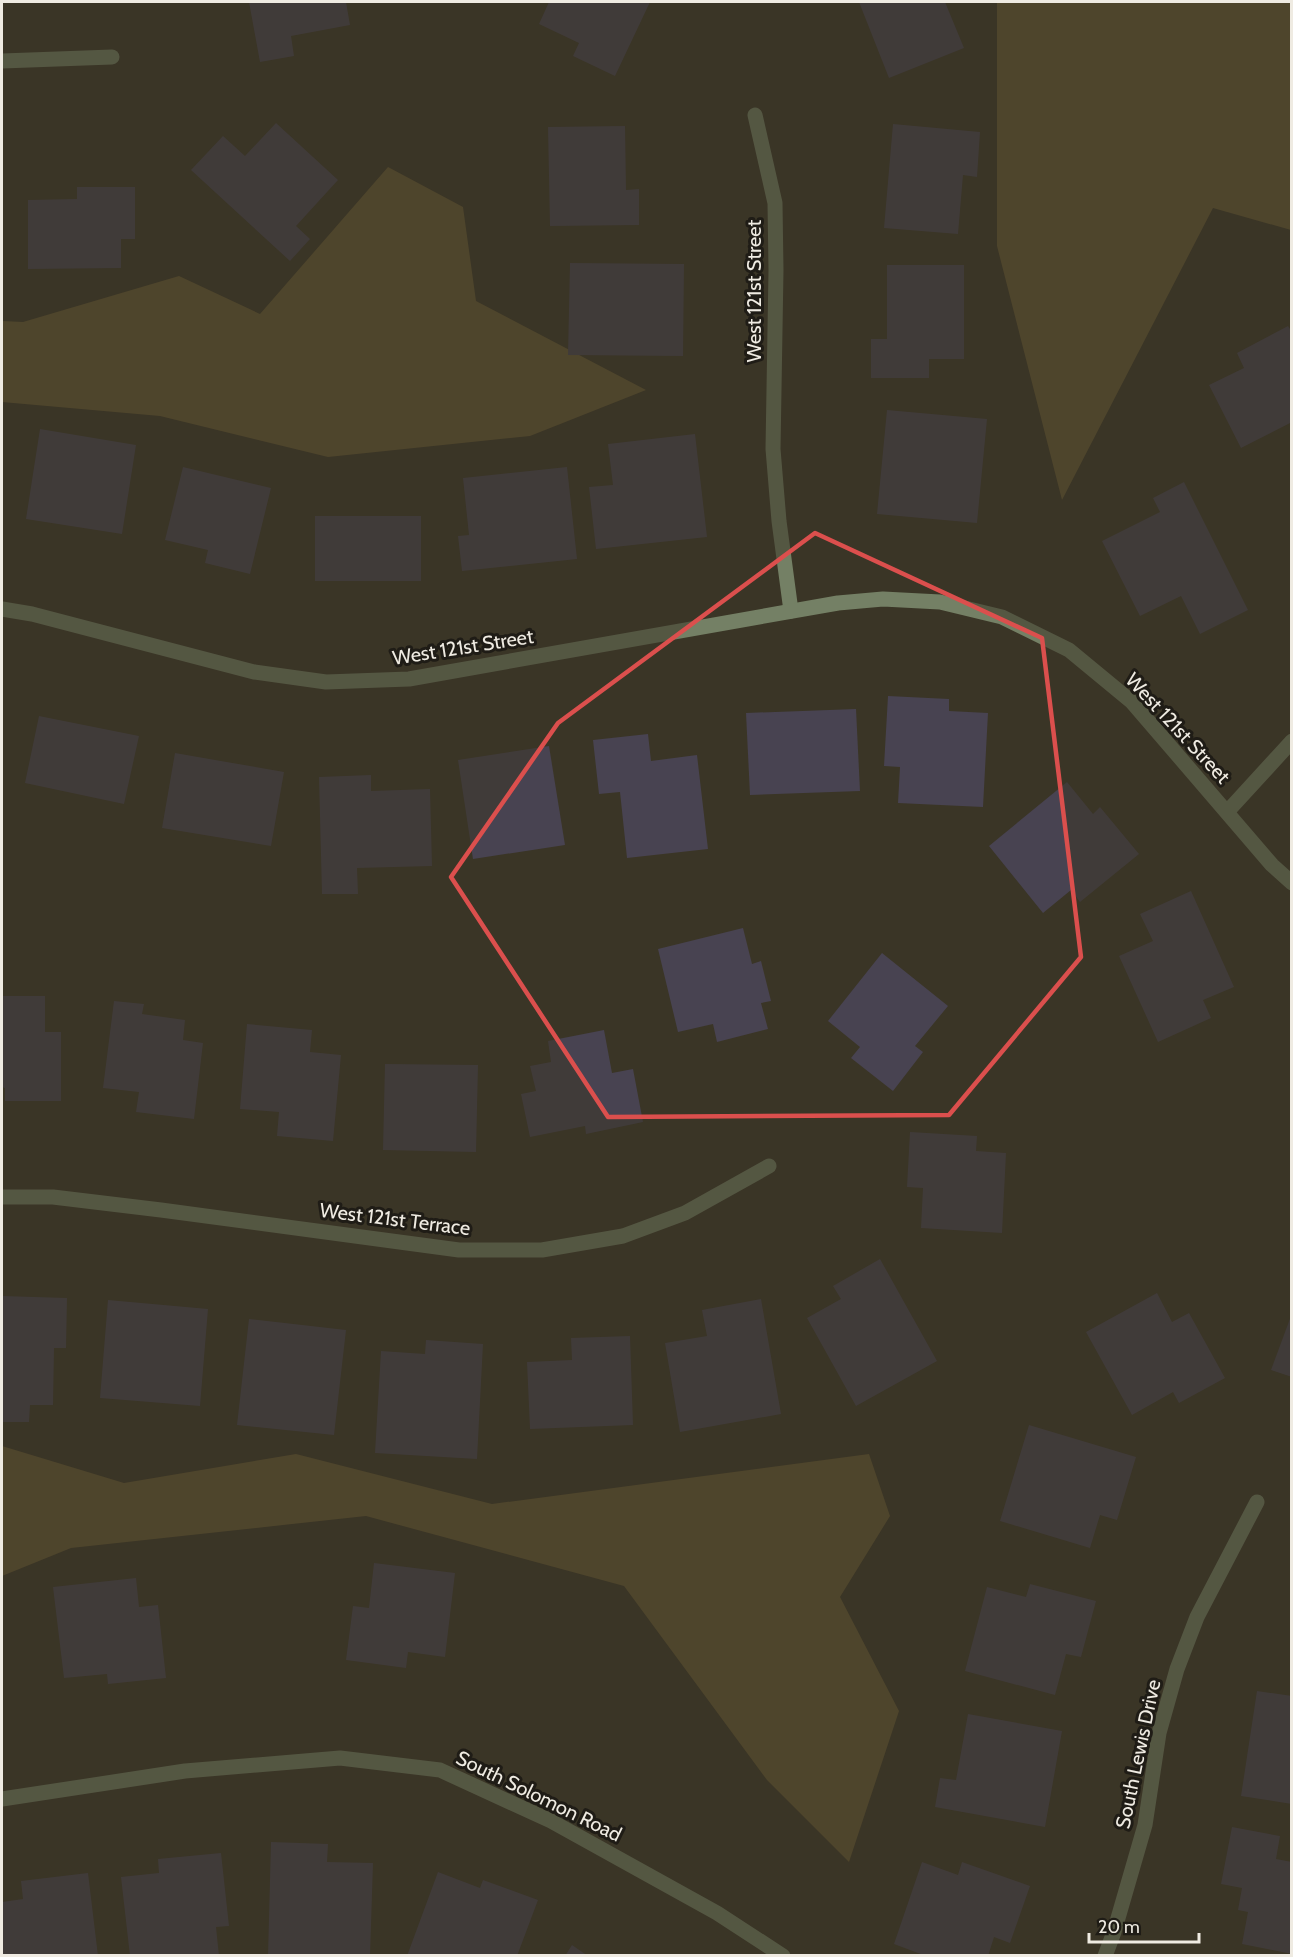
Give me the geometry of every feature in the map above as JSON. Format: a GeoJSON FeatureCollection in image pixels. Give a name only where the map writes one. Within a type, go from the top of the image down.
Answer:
{"type":"FeatureCollection","features":[{"type":"Feature","properties":{"kind":"street"},"geometry":{"type":"LineString","coordinates":[[2,61],[112,57]]}},
{"type":"Feature","properties":{"kind":"street","name":"West 121st Street"},"geometry":{"type":"LineString","coordinates":[[755,115],[775,203],[773,449],[779,522],[791,611]]}},
{"type":"Feature","properties":{"kind":"street","name":"West 121st Street"},"geometry":{"type":"LineString","coordinates":[[2,609],[32,614],[254,672],[326,682],[410,679],[838,603],[883,599],[940,602],[1002,617],[1069,650],[1132,702],[1272,865],[1292,883]]}},
{"type":"Feature","properties":{"kind":"street","name":"West 121st Street"},"geometry":{"type":"LineString","coordinates":[[1227,812],[1292,741]]}},
{"type":"Feature","properties":{"kind":"street","name":"West 121st Terrace"},"geometry":{"type":"LineString","coordinates":[[2,1197],[53,1197],[459,1250],[542,1250],[622,1236],[685,1213],[769,1167]]}},
{"type":"Feature","properties":{"kind":"street","name":"South Lewis Drive"},"geometry":{"type":"LineString","coordinates":[[1105,1956],[1145,1826],[1159,1732],[1177,1669],[1197,1617],[1257,1502]]}},
{"type":"Feature","properties":{"kind":"street","name":"South Solomon Road"},"geometry":{"type":"LineString","coordinates":[[2,1799],[184,1771],[340,1758],[440,1770],[551,1821],[717,1913],[783,1956]]}},
{"type":"Feature","properties":{"kind":"highlighted area"},"geometry":{"type":"Polygon","coordinates":[[[815,533],[1042,638],[1081,957],[949,1115],[608,1117],[451,877],[558,723],[815,533]]]}},
{"type":"Feature","properties":{"kind":"shaded area"},"geometry":{"type":"Polygon","coordinates":[[[997,2],[1291,2],[1291,230],[1213,208],[1062,500],[997,246],[997,2]]]}},
{"type":"Feature","properties":{"kind":"shaded area"},"geometry":{"type":"Polygon","coordinates":[[[388,167],[463,207],[476,301],[646,390],[530,436],[328,457],[160,416],[2,402],[2,321],[23,322],[179,276],[260,314],[388,167]]]}},
{"type":"Feature","properties":{"kind":"shaded area"},"geometry":{"type":"Polygon","coordinates":[[[2,1446],[124,1483],[296,1454],[492,1504],[869,1454],[890,1516],[840,1597],[899,1711],[849,1862],[767,1780],[624,1586],[366,1516],[71,1548],[2,1576],[2,1446]]]}},
{"type":"Feature","properties":{"kind":"building"},"geometry":{"type":"Polygon","coordinates":[[[249,2],[346,2],[350,25],[291,36],[294,56],[260,62],[249,2]]]}},
{"type":"Feature","properties":{"kind":"building"},"geometry":{"type":"Polygon","coordinates":[[[549,2],[650,2],[615,76],[573,56],[579,43],[539,24],[549,2]]]}},
{"type":"Feature","properties":{"kind":"building"},"geometry":{"type":"Polygon","coordinates":[[[859,2],[945,2],[964,48],[889,78],[859,2]]]}},
{"type":"Feature","properties":{"kind":"building"},"geometry":{"type":"Polygon","coordinates":[[[276,123],[338,180],[296,226],[310,239],[290,261],[191,170],[223,136],[245,156],[276,123]]]}},
{"type":"Feature","properties":{"kind":"building"},"geometry":{"type":"Polygon","coordinates":[[[893,124],[980,132],[977,177],[963,175],[958,234],[884,228],[893,124]]]}},
{"type":"Feature","properties":{"kind":"building"},"geometry":{"type":"Polygon","coordinates":[[[625,126],[626,190],[639,189],[639,225],[550,226],[548,127],[625,126]]]}},
{"type":"Feature","properties":{"kind":"building"},"geometry":{"type":"Polygon","coordinates":[[[77,187],[135,187],[135,239],[121,239],[121,268],[28,269],[28,200],[77,199],[77,187]]]}},
{"type":"Feature","properties":{"kind":"building"},"geometry":{"type":"Polygon","coordinates":[[[570,263],[684,264],[683,356],[568,355],[570,263]]]}},
{"type":"Feature","properties":{"kind":"building"},"geometry":{"type":"Polygon","coordinates":[[[887,265],[964,265],[964,359],[929,359],[929,378],[871,378],[871,339],[887,339],[887,265]]]}},
{"type":"Feature","properties":{"kind":"building"},"geometry":{"type":"Polygon","coordinates":[[[1288,326],[1292,332],[1292,422],[1241,448],[1209,385],[1244,368],[1237,353],[1288,326]]]}},
{"type":"Feature","properties":{"kind":"building"},"geometry":{"type":"Polygon","coordinates":[[[887,410],[987,419],[977,523],[877,514],[887,410]]]}},
{"type":"Feature","properties":{"kind":"building"},"geometry":{"type":"Polygon","coordinates":[[[40,429],[136,445],[122,534],[26,519],[40,429]]]}},
{"type":"Feature","properties":{"kind":"building"},"geometry":{"type":"Polygon","coordinates":[[[695,434],[707,537],[596,549],[589,487],[613,485],[608,444],[695,434]]]}},
{"type":"Feature","properties":{"kind":"building"},"geometry":{"type":"Polygon","coordinates":[[[183,467],[271,488],[250,574],[205,563],[208,550],[165,540],[183,467]]]}},
{"type":"Feature","properties":{"kind":"building"},"geometry":{"type":"Polygon","coordinates":[[[567,467],[577,559],[462,571],[458,536],[469,535],[463,478],[567,467]]]}},
{"type":"Feature","properties":{"kind":"building"},"geometry":{"type":"Polygon","coordinates":[[[1184,482],[1248,610],[1200,634],[1181,596],[1140,616],[1102,541],[1160,512],[1153,498],[1184,482]]]}},
{"type":"Feature","properties":{"kind":"building"},"geometry":{"type":"Polygon","coordinates":[[[315,516],[421,516],[421,581],[315,581],[315,516]]]}},
{"type":"Feature","properties":{"kind":"building"},"geometry":{"type":"Polygon","coordinates":[[[888,696],[949,699],[949,711],[988,713],[983,807],[898,803],[900,767],[884,766],[888,696]]]}},
{"type":"Feature","properties":{"kind":"building"},"geometry":{"type":"Polygon","coordinates":[[[856,709],[860,791],[750,795],[746,713],[856,709]]]}},
{"type":"Feature","properties":{"kind":"building"},"geometry":{"type":"Polygon","coordinates":[[[39,716],[139,736],[124,804],[25,783],[39,716]]]}},
{"type":"Feature","properties":{"kind":"building"},"geometry":{"type":"Polygon","coordinates":[[[648,734],[651,761],[697,755],[708,849],[627,858],[620,792],[599,794],[593,740],[648,734]]]}},
{"type":"Feature","properties":{"kind":"building"},"geometry":{"type":"Polygon","coordinates":[[[549,746],[565,845],[473,859],[458,760],[549,746]]]}},
{"type":"Feature","properties":{"kind":"building"},"geometry":{"type":"Polygon","coordinates":[[[175,753],[284,772],[271,846],[162,828],[175,753]]]}},
{"type":"Feature","properties":{"kind":"building"},"geometry":{"type":"Polygon","coordinates":[[[371,775],[371,791],[430,789],[432,866],[357,868],[358,894],[322,894],[319,777],[371,775]]]}},
{"type":"Feature","properties":{"kind":"building"},"geometry":{"type":"Polygon","coordinates":[[[1067,782],[1093,814],[1100,807],[1139,854],[1080,902],[1071,890],[1043,913],[989,846],[1067,782]]]}},
{"type":"Feature","properties":{"kind":"building"},"geometry":{"type":"Polygon","coordinates":[[[1191,891],[1234,987],[1203,1000],[1211,1018],[1158,1042],[1119,956],[1153,941],[1140,914],[1191,891]]]}},
{"type":"Feature","properties":{"kind":"building"},"geometry":{"type":"Polygon","coordinates":[[[743,928],[752,964],[761,961],[771,1001],[761,1003],[768,1029],[717,1042],[713,1024],[678,1032],[658,949],[743,928]]]}},
{"type":"Feature","properties":{"kind":"building"},"geometry":{"type":"Polygon","coordinates":[[[882,953],[948,1006],[915,1046],[923,1052],[893,1091],[851,1058],[860,1047],[828,1021],[882,953]]]}},
{"type":"Feature","properties":{"kind":"building"},"geometry":{"type":"Polygon","coordinates":[[[2,996],[45,996],[45,1032],[61,1032],[61,1101],[5,1101],[5,1088],[2,1087],[2,996]]]}},
{"type":"Feature","properties":{"kind":"building"},"geometry":{"type":"Polygon","coordinates":[[[114,1001],[144,1004],[142,1014],[185,1020],[183,1040],[203,1043],[194,1119],[136,1112],[139,1092],[103,1088],[114,1001]]]}},
{"type":"Feature","properties":{"kind":"building"},"geometry":{"type":"Polygon","coordinates":[[[247,1024],[312,1030],[310,1052],[341,1055],[333,1141],[277,1136],[279,1112],[240,1109],[247,1024]]]}},
{"type":"Feature","properties":{"kind":"building"},"geometry":{"type":"Polygon","coordinates":[[[604,1030],[612,1073],[633,1069],[643,1122],[586,1134],[585,1126],[530,1137],[521,1094],[536,1091],[530,1066],[551,1062],[548,1041],[604,1030]]]}},
{"type":"Feature","properties":{"kind":"building"},"geometry":{"type":"Polygon","coordinates":[[[385,1064],[478,1065],[476,1152],[383,1150],[385,1064]]]}},
{"type":"Feature","properties":{"kind":"building"},"geometry":{"type":"Polygon","coordinates":[[[910,1132],[977,1136],[976,1151],[1006,1153],[1002,1233],[921,1228],[923,1188],[907,1187],[910,1132]]]}},
{"type":"Feature","properties":{"kind":"building"},"geometry":{"type":"Polygon","coordinates":[[[880,1259],[937,1361],[856,1406],[807,1318],[841,1299],[833,1286],[880,1259]]]}},
{"type":"Feature","properties":{"kind":"building"},"geometry":{"type":"Polygon","coordinates":[[[1157,1293],[1172,1322],[1189,1313],[1225,1378],[1179,1403],[1173,1392],[1132,1415],[1086,1332],[1157,1293]]]}},
{"type":"Feature","properties":{"kind":"building"},"geometry":{"type":"Polygon","coordinates":[[[2,1296],[67,1298],[66,1348],[54,1348],[53,1405],[30,1405],[29,1422],[2,1422],[2,1296]]]}},
{"type":"Feature","properties":{"kind":"building"},"geometry":{"type":"Polygon","coordinates":[[[761,1299],[781,1414],[680,1432],[665,1343],[707,1336],[702,1310],[761,1299]]]}},
{"type":"Feature","properties":{"kind":"building"},"geometry":{"type":"Polygon","coordinates":[[[108,1300],[208,1309],[200,1406],[100,1398],[108,1300]]]}},
{"type":"Feature","properties":{"kind":"building"},"geometry":{"type":"Polygon","coordinates":[[[1292,1316],[1292,1377],[1271,1370],[1292,1316]]]}},
{"type":"Feature","properties":{"kind":"building"},"geometry":{"type":"Polygon","coordinates":[[[249,1319],[346,1330],[334,1435],[237,1425],[249,1319]]]}},
{"type":"Feature","properties":{"kind":"building"},"geometry":{"type":"Polygon","coordinates":[[[630,1336],[633,1425],[530,1429],[527,1362],[572,1360],[571,1338],[630,1336]]]}},
{"type":"Feature","properties":{"kind":"building"},"geometry":{"type":"Polygon","coordinates":[[[426,1340],[483,1344],[477,1459],[375,1453],[381,1351],[425,1354],[426,1340]]]}},
{"type":"Feature","properties":{"kind":"building"},"geometry":{"type":"Polygon","coordinates":[[[1029,1425],[1136,1457],[1117,1520],[1100,1515],[1090,1548],[1000,1521],[1029,1425]]]}},
{"type":"Feature","properties":{"kind":"building"},"geometry":{"type":"Polygon","coordinates":[[[374,1563],[455,1573],[445,1657],[408,1652],[406,1668],[346,1660],[353,1606],[369,1608],[374,1563]]]}},
{"type":"Feature","properties":{"kind":"building"},"geometry":{"type":"Polygon","coordinates":[[[136,1578],[139,1607],[158,1605],[166,1678],[108,1684],[107,1674],[64,1678],[53,1587],[136,1578]]]}},
{"type":"Feature","properties":{"kind":"building"},"geometry":{"type":"Polygon","coordinates":[[[1030,1584],[1096,1601],[1081,1657],[1066,1654],[1055,1695],[965,1671],[987,1587],[1026,1597],[1030,1584]]]}},
{"type":"Feature","properties":{"kind":"building"},"geometry":{"type":"Polygon","coordinates":[[[1257,1691],[1292,1696],[1292,1804],[1241,1796],[1257,1691]]]}},
{"type":"Feature","properties":{"kind":"building"},"geometry":{"type":"Polygon","coordinates":[[[968,1714],[1062,1731],[1045,1827],[935,1807],[940,1778],[956,1780],[968,1714]]]}},
{"type":"Feature","properties":{"kind":"building"},"geometry":{"type":"Polygon","coordinates":[[[1232,1827],[1280,1836],[1276,1859],[1292,1862],[1292,1954],[1242,1944],[1248,1912],[1238,1910],[1242,1888],[1221,1884],[1232,1827]]]}},
{"type":"Feature","properties":{"kind":"building"},"geometry":{"type":"Polygon","coordinates":[[[271,1842],[328,1844],[327,1862],[373,1863],[370,1956],[268,1956],[271,1842]]]}},
{"type":"Feature","properties":{"kind":"building"},"geometry":{"type":"Polygon","coordinates":[[[221,1853],[229,1926],[216,1927],[219,1956],[130,1956],[121,1877],[159,1873],[158,1859],[221,1853]]]}},
{"type":"Feature","properties":{"kind":"building"},"geometry":{"type":"Polygon","coordinates":[[[922,1862],[958,1875],[962,1862],[1030,1886],[1010,1943],[994,1937],[988,1956],[926,1956],[894,1944],[922,1862]]]}},
{"type":"Feature","properties":{"kind":"building"},"geometry":{"type":"Polygon","coordinates":[[[438,1872],[480,1888],[483,1880],[538,1900],[517,1956],[407,1956],[438,1872]]]}},
{"type":"Feature","properties":{"kind":"building"},"geometry":{"type":"Polygon","coordinates":[[[88,1873],[98,1956],[2,1956],[2,1902],[23,1899],[21,1881],[88,1873]]]}},
{"type":"Feature","properties":{"kind":"building"},"geometry":{"type":"Polygon","coordinates":[[[572,1945],[588,1956],[565,1956],[572,1945]]]}}]}
